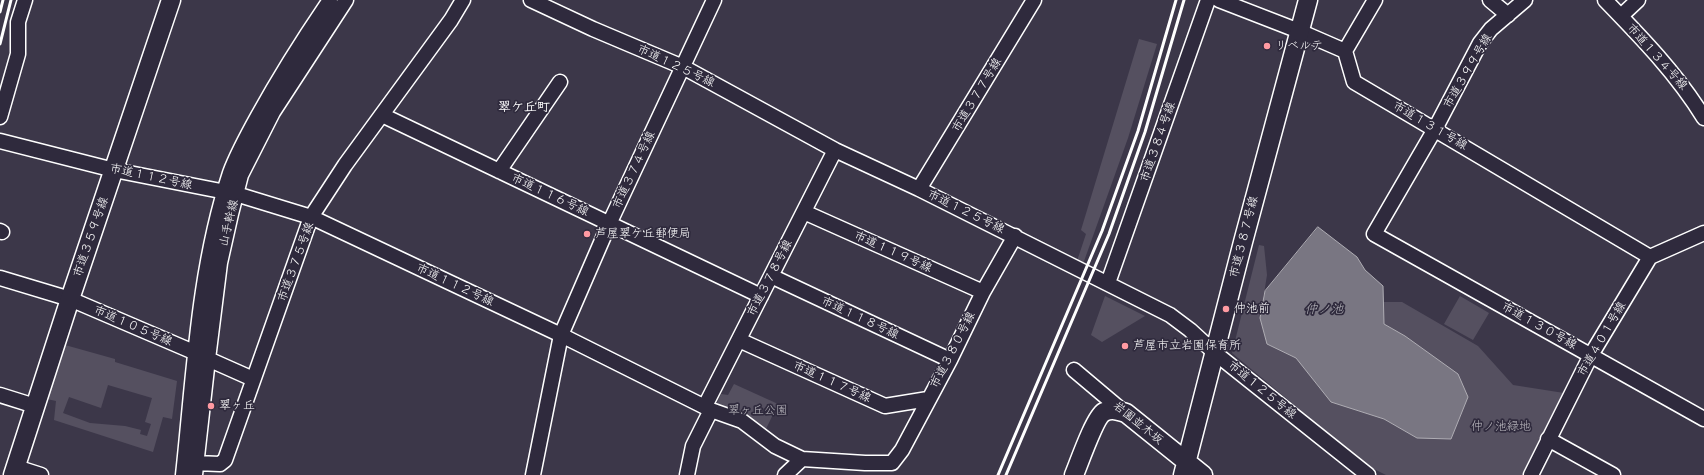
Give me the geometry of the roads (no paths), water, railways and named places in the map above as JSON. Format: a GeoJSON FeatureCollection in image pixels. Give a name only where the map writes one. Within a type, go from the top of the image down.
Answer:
{"type":"FeatureCollection","features":[{"type":"Feature","properties":{"kind":"street"},"geometry":{"type":"LineString","coordinates":[[0,117],[18,54],[18,22],[24,0]]}},
{"type":"Feature","properties":{"kind":"street","name":"市道３５９号線"},"geometry":{"type":"LineString","coordinates":[[14,471],[170,0]]}},
{"type":"Feature","properties":{"kind":"street","name":"山手幹線"},"geometry":{"type":"LineString","coordinates":[[230,193],[231,172],[267,100],[292,57],[330,0]]}},
{"type":"Feature","properties":{"kind":"street","name":"山手幹線"},"geometry":{"type":"LineString","coordinates":[[196,469],[202,356],[202,302],[209,255],[230,193],[241,175],[273,112],[346,0]]}},
{"type":"Feature","properties":{"kind":"street","name":"市道３７５号線"},"geometry":{"type":"LineString","coordinates":[[196,469],[220,464],[225,460],[312,217],[345,165],[451,20],[463,0]]}},
{"type":"Feature","properties":{"kind":"street","name":"市道１２５号線"},"geometry":{"type":"LineString","coordinates":[[531,0],[593,29],[683,67],[835,150],[1015,236],[1170,315],[1190,330],[1215,353],[1368,475]]}},
{"type":"Feature","properties":{"kind":"street","name":"市道３７４号線"},"geometry":{"type":"LineString","coordinates":[[533,475],[561,335],[610,222],[714,0]]}},
{"type":"Feature","properties":{"kind":"street","name":"市道３７７号線"},"geometry":{"type":"LineString","coordinates":[[919,189],[1034,0]]}},
{"type":"Feature","properties":{"kind":"street","name":"市道３８４号線"},"geometry":{"type":"LineString","coordinates":[[1108,283],[1208,0]]}},
{"type":"Feature","properties":{"kind":"street"},"geometry":{"type":"LineString","coordinates":[[1219,0],[1299,31],[1345,52],[1375,0]]}},
{"type":"Feature","properties":{"kind":"street","name":"市道３８７号線"},"geometry":{"type":"LineString","coordinates":[[1185,468],[1308,0]]}},
{"type":"Feature","properties":{"kind":"street"},"geometry":{"type":"LineString","coordinates":[[1490,0],[1508,15]]}},
{"type":"Feature","properties":{"kind":"street","name":"市道３９９号線"},"geometry":{"type":"LineString","coordinates":[[1374,234],[1435,129],[1480,43],[1492,29],[1525,0]]}},
{"type":"Feature","properties":{"kind":"street","name":"市道１３４号線"},"geometry":{"type":"LineString","coordinates":[[1605,0],[1689,93],[1704,118]]}},
{"type":"Feature","properties":{"kind":"street"},"geometry":{"type":"LineString","coordinates":[[1621,16],[1638,0]]}},
{"type":"Feature","properties":{"kind":"street","name":"市道１３１号線"},"geometry":{"type":"LineString","coordinates":[[1345,52],[1354,82],[1650,257]]}},
{"type":"Feature","properties":{"kind":"street"},"geometry":{"type":"LineString","coordinates":[[499,171],[560,82]]}},
{"type":"Feature","properties":{"kind":"street","name":"市道１１６号線"},"geometry":{"type":"LineString","coordinates":[[382,115],[610,222],[762,296]]}},
{"type":"Feature","properties":{"kind":"street","name":"市道１１２号線"},"geometry":{"type":"LineString","coordinates":[[0,141],[114,170],[230,193],[312,217],[561,335],[708,408],[742,422],[775,446],[802,459],[865,464],[892,463]]}},
{"type":"Feature","properties":{"kind":"street","name":"市道３７８号線"},"geometry":{"type":"LineString","coordinates":[[687,475],[693,446],[708,408],[739,340],[835,150]]}},
{"type":"Feature","properties":{"kind":"street","name":"市道１１９号線"},"geometry":{"type":"LineString","coordinates":[[804,212],[982,292]]}},
{"type":"Feature","properties":{"kind":"street"},"geometry":{"type":"LineString","coordinates":[[1650,257],[1704,233]]}},
{"type":"Feature","properties":{"kind":"street","name":"市道１３０号線"},"geometry":{"type":"LineString","coordinates":[[1374,234],[1704,419]]}},
{"type":"Feature","properties":{"kind":"street","name":"市道３８０号線"},"geometry":{"type":"LineString","coordinates":[[892,463],[902,450],[950,360],[982,292],[1015,236]]}},
{"type":"Feature","properties":{"kind":"street","name":"市道４０１号線"},"geometry":{"type":"LineString","coordinates":[[1531,475],[1591,356],[1650,257]]}},
{"type":"Feature","properties":{"kind":"street","name":"市道１１８号線"},"geometry":{"type":"LineString","coordinates":[[771,276],[950,360]]}},
{"type":"Feature","properties":{"kind":"street","name":"市道１０５号線"},"geometry":{"type":"LineString","coordinates":[[0,278],[70,299],[253,379]]}},
{"type":"Feature","properties":{"kind":"street","name":"市道１１７号線"},"geometry":{"type":"LineString","coordinates":[[739,340],[885,406],[928,399]]}},
{"type":"Feature","properties":{"kind":"street","name":"山手幹線"},"geometry":{"type":"LineString","coordinates":[[183,475],[202,356]]}},
{"type":"Feature","properties":{"kind":"street","name":"岩園並木坂"},"geometry":{"type":"LineString","coordinates":[[1074,370],[1126,413],[1185,468],[1203,475]]}},
{"type":"Feature","properties":{"kind":"street"},"geometry":{"type":"LineString","coordinates":[[0,395],[35,406]]}},
{"type":"Feature","properties":{"kind":"street"},"geometry":{"type":"LineString","coordinates":[[1074,475],[1097,421],[1103,413],[1113,409],[1126,413]]}},
{"type":"Feature","properties":{"kind":"street"},"geometry":{"type":"LineString","coordinates":[[1548,439],[1613,475]]}},
{"type":"Feature","properties":{"kind":"street"},"geometry":{"type":"LineString","coordinates":[[785,475],[802,459]]}},
{"type":"Feature","properties":{"kind":"street"},"geometry":{"type":"LineString","coordinates":[[793,475],[802,459]]}},
{"type":"Feature","properties":{"kind":"street"},"geometry":{"type":"LineString","coordinates":[[14,471],[40,475]]}},
{"type":"Feature","properties":{"kind":"water","name":"仲ノ池"},"geometry":{"type":"Polygon","coordinates":[[[1318,227],[1357,257],[1365,270],[1383,286],[1384,324],[1405,336],[1458,374],[1468,397],[1451,439],[1417,438],[1384,419],[1331,402],[1296,358],[1267,344],[1260,318],[1265,291],[1318,227]]]}},
{"type":"Feature","properties":{"kind":"railway"},"geometry":{"type":"LineString","coordinates":[[0,12],[3,0]]}},
{"type":"Feature","properties":{"kind":"railway"},"geometry":{"type":"LineString","coordinates":[[0,44],[11,0]]}},
{"type":"Feature","properties":{"kind":"railway"},"geometry":{"type":"LineString","coordinates":[[998,475],[1102,231],[1138,131],[1176,0]]}},
{"type":"Feature","properties":{"kind":"railway"},"geometry":{"type":"LineString","coordinates":[[1006,475],[1109,234],[1145,132],[1184,0]]}},
{"type":"Feature","properties":{"kind":"place","name":"リベルテ"},"geometry":{"type":"Point","coordinates":[1267,46]}},
{"type":"Feature","properties":{"kind":"place","name":"芦屋翠ケ丘郵便局"},"geometry":{"type":"Point","coordinates":[587,234]}},
{"type":"Feature","properties":{"kind":"place","name":"仲池前"},"geometry":{"type":"Point","coordinates":[1226,309]}},
{"type":"Feature","properties":{"kind":"place","name":"芦屋市立岩園保育所"},"geometry":{"type":"Point","coordinates":[1125,346]}},
{"type":"Feature","properties":{"kind":"place","name":"翠ヶ丘"},"geometry":{"type":"Point","coordinates":[211,406]}},
{"type":"Feature","properties":{"kind":"district","name":"翠ケ丘町"},"geometry":{"type":"Point","coordinates":[524,107]}},
{"type":"Feature","properties":{"kind":"park label","name":"翠ヶ丘公園"},"geometry":{"type":"Point","coordinates":[758,411]}},
{"type":"Feature","properties":{"kind":"park label","name":"仲ノ池緑地"},"geometry":{"type":"Point","coordinates":[1501,427]}}]}
